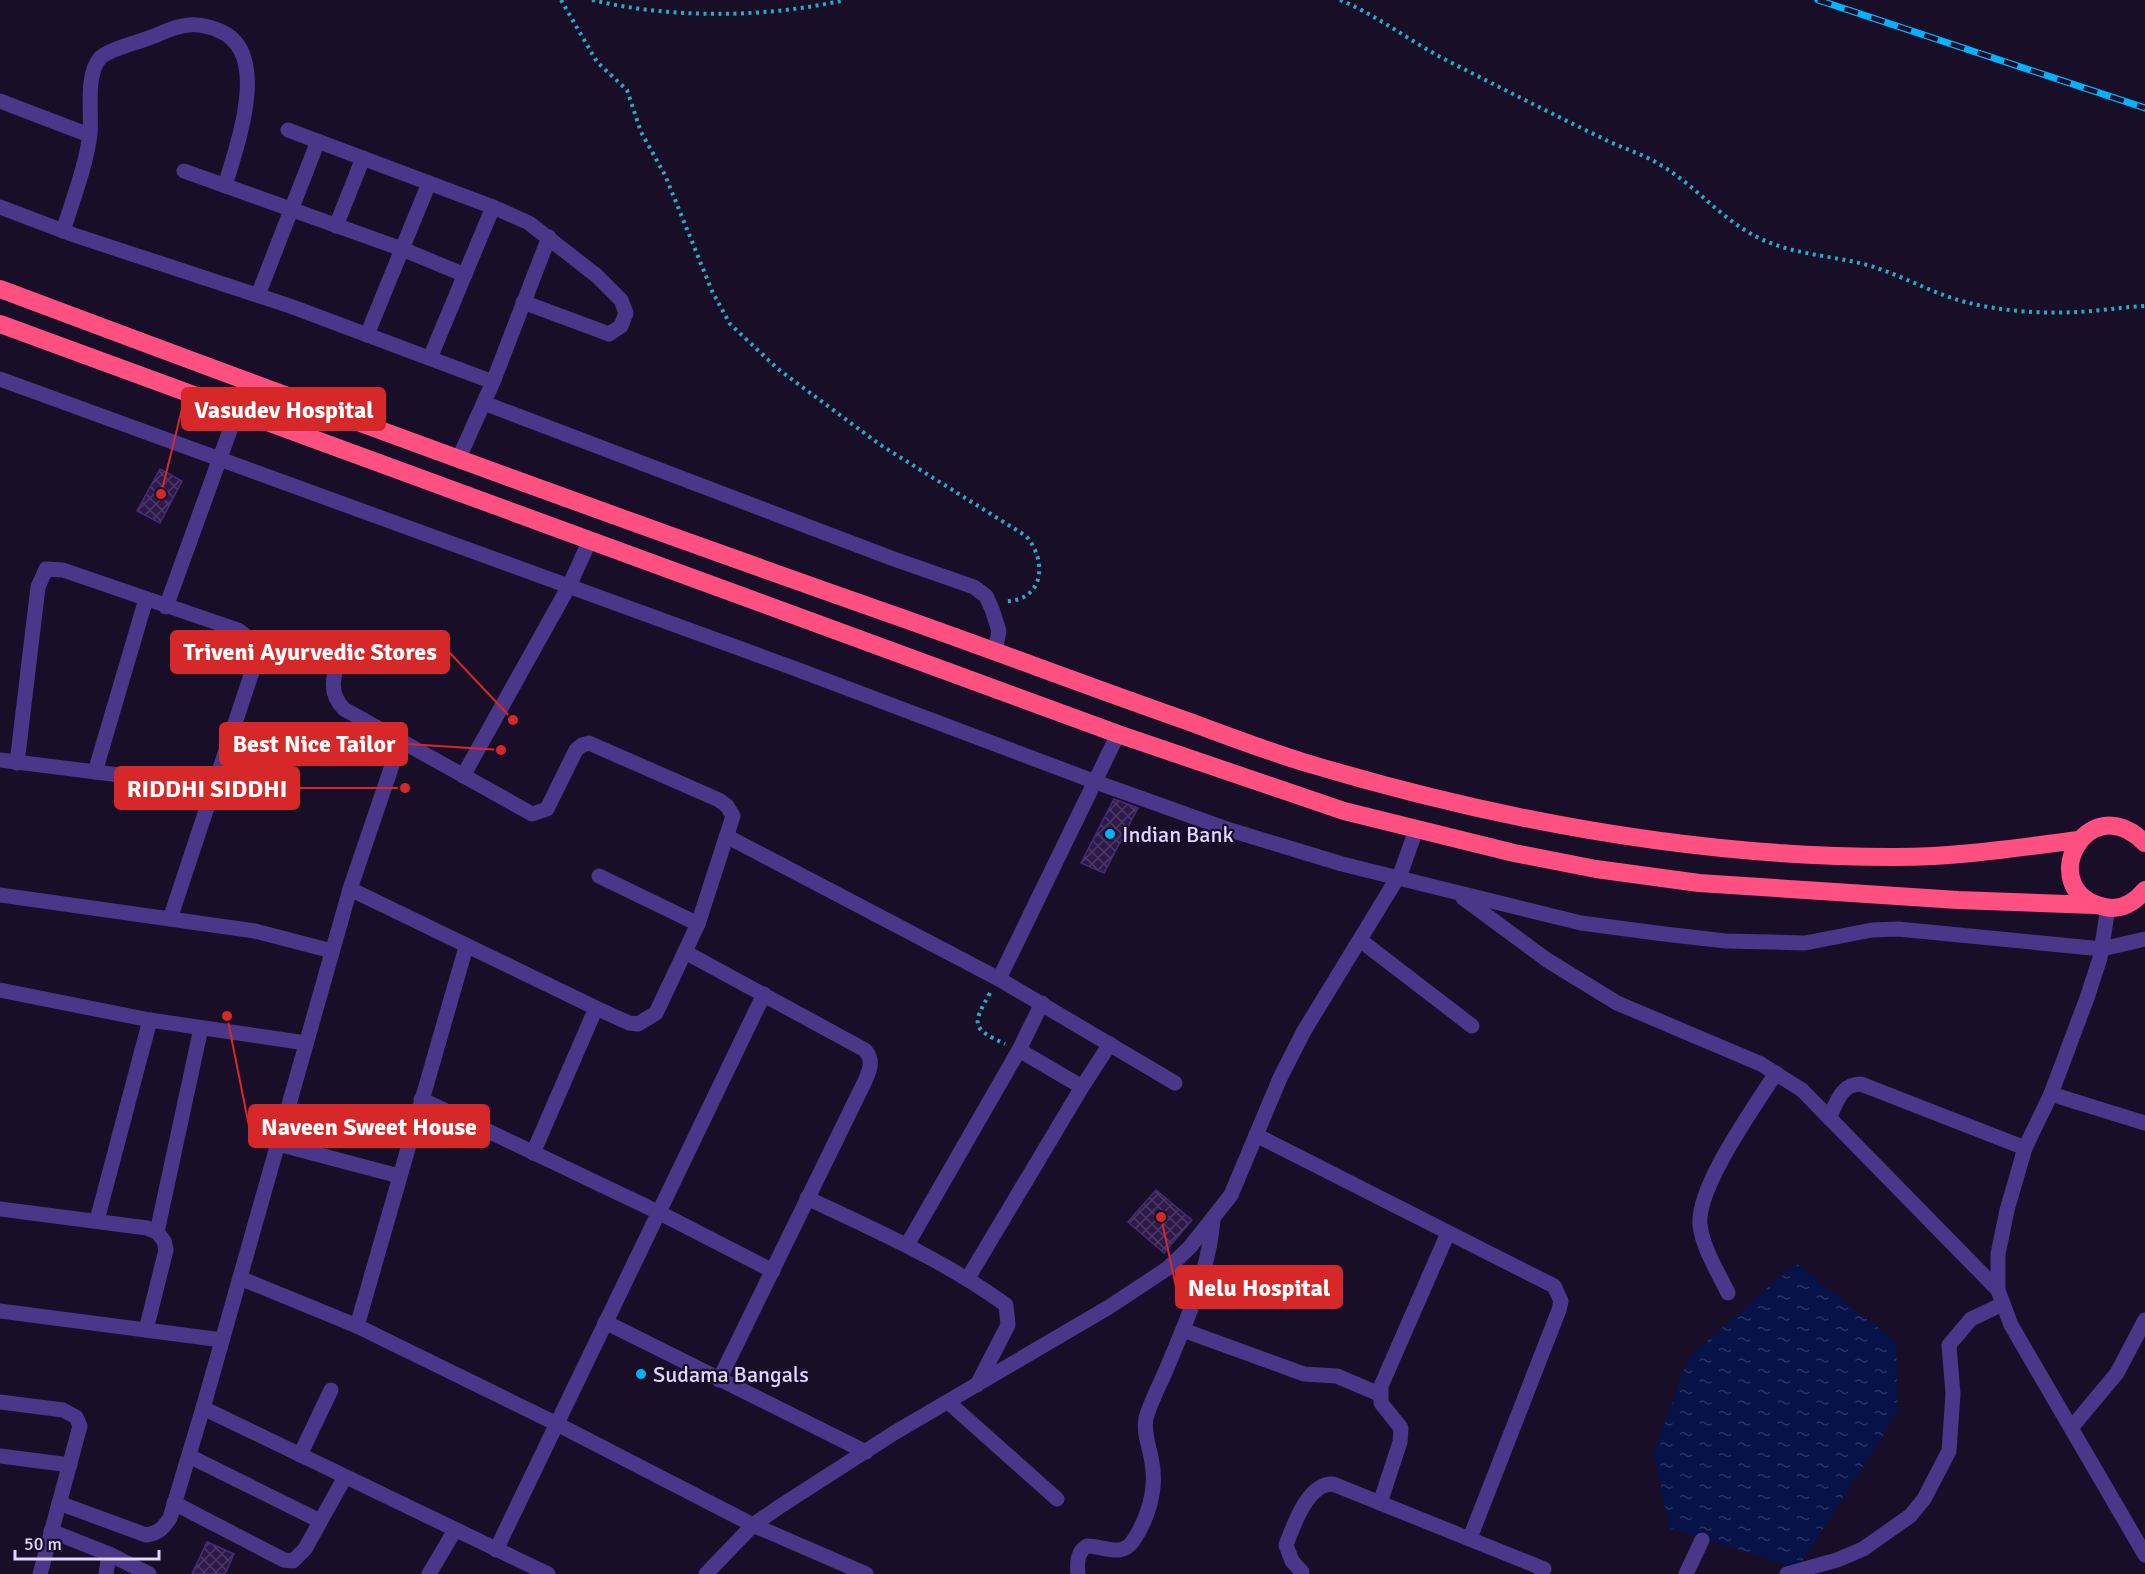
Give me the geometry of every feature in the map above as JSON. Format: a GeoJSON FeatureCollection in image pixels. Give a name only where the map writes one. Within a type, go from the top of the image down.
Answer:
{"type":"FeatureCollection","features":[{"type":"Feature","properties":{"kind":"highway"},"geometry":{"type":"LineString","coordinates":[[0,289],[458,460],[1299,761],[1435,798],[1529,819],[1720,848],[1820,855],[1897,857],[1982,853],[2078,840]]}},
{"type":"Feature","properties":{"kind":"highway"},"geometry":{"type":"LineString","coordinates":[[0,324],[1118,734],[1344,811],[1416,830],[1596,869],[1699,883],[1935,899],[2101,906],[2124,906],[2142,895]]}},
{"type":"Feature","properties":{"kind":"highway"},"geometry":{"type":"LineString","coordinates":[[2101,906],[2081,896],[2072,883],[2069,868],[2071,854],[2078,840],[2090,831],[2105,826],[2120,826],[2141,837]]}},
{"type":"Feature","properties":{"kind":"street"},"geometry":{"type":"LineString","coordinates":[[63,231],[90,135],[91,88],[95,67],[101,57],[176,26],[191,23],[208,26],[224,33],[237,45],[247,69],[244,115],[225,186]]}},
{"type":"Feature","properties":{"kind":"street"},"geometry":{"type":"LineString","coordinates":[[0,101],[90,135]]}},
{"type":"Feature","properties":{"kind":"street"},"geometry":{"type":"LineString","coordinates":[[288,130],[492,207],[529,224],[549,237],[621,300],[626,313],[621,326],[609,334],[523,302]]}},
{"type":"Feature","properties":{"kind":"street"},"geometry":{"type":"LineString","coordinates":[[258,296],[318,141]]}},
{"type":"Feature","properties":{"kind":"street"},"geometry":{"type":"LineString","coordinates":[[336,226],[363,158]]}},
{"type":"Feature","properties":{"kind":"street"},"geometry":{"type":"LineString","coordinates":[[184,171],[402,249],[465,275]]}},
{"type":"Feature","properties":{"kind":"street"},"geometry":{"type":"LineString","coordinates":[[367,335],[429,183]]}},
{"type":"Feature","properties":{"kind":"street"},"geometry":{"type":"LineString","coordinates":[[0,207],[63,231],[258,296],[493,382]]}},
{"type":"Feature","properties":{"kind":"street"},"geometry":{"type":"LineString","coordinates":[[430,358],[492,207]]}},
{"type":"Feature","properties":{"kind":"street"},"geometry":{"type":"LineString","coordinates":[[458,460],[493,382],[549,237]]}},
{"type":"Feature","properties":{"kind":"street"},"geometry":{"type":"LineString","coordinates":[[0,379],[220,461],[569,586],[1093,781],[1230,830],[1342,864],[1581,923],[1726,941],[1805,944],[1872,930],[1898,929],[2102,949],[2145,939]]}},
{"type":"Feature","properties":{"kind":"street"},"geometry":{"type":"LineString","coordinates":[[482,407],[974,587],[990,605],[999,631],[996,651]]}},
{"type":"Feature","properties":{"kind":"street"},"geometry":{"type":"LineString","coordinates":[[166,607],[237,411]]}},
{"type":"Feature","properties":{"kind":"street"},"geometry":{"type":"LineString","coordinates":[[463,776],[569,586],[590,540]]}},
{"type":"Feature","properties":{"kind":"street"},"geometry":{"type":"LineString","coordinates":[[17,763],[38,587],[46,569],[63,570],[238,630],[252,642],[253,669],[170,919]]}},
{"type":"Feature","properties":{"kind":"street"},"geometry":{"type":"LineString","coordinates":[[95,772],[146,599]]}},
{"type":"Feature","properties":{"kind":"street"},"geometry":{"type":"LineString","coordinates":[[342,647],[332,681],[335,701],[344,709],[532,814],[540,813],[551,804],[576,750],[582,745],[598,745],[719,800],[727,806],[733,816],[698,924],[656,1012],[651,1018],[638,1024],[629,1023],[596,1008],[350,889]]}},
{"type":"Feature","properties":{"kind":"street"},"geometry":{"type":"LineString","coordinates":[[999,979],[1093,781],[1118,734]]}},
{"type":"Feature","properties":{"kind":"street"},"geometry":{"type":"LineString","coordinates":[[59,1503],[146,1535],[155,1534],[163,1528],[174,1503],[189,1456],[350,889],[400,742]]}},
{"type":"Feature","properties":{"kind":"street"},"geometry":{"type":"LineString","coordinates":[[0,760],[215,787]]}},
{"type":"Feature","properties":{"kind":"street"},"geometry":{"type":"LineString","coordinates":[[706,1574],[753,1525],[866,1452],[1109,1307],[1167,1268],[1190,1247],[1231,1195],[1304,1031],[1398,877],[1416,830]]}},
{"type":"Feature","properties":{"kind":"street"},"geometry":{"type":"LineString","coordinates":[[728,837],[999,979],[1175,1083]]}},
{"type":"Feature","properties":{"kind":"street"},"geometry":{"type":"LineString","coordinates":[[598,876],[698,924]]}},
{"type":"Feature","properties":{"kind":"street"},"geometry":{"type":"LineString","coordinates":[[1456,893],[1547,960],[1617,1003],[1761,1064],[1802,1090],[2001,1297]]}},
{"type":"Feature","properties":{"kind":"street"},"geometry":{"type":"LineString","coordinates":[[0,895],[255,931],[332,951]]}},
{"type":"Feature","properties":{"kind":"street"},"geometry":{"type":"LineString","coordinates":[[2101,906],[2102,949],[2087,999],[2051,1094],[2025,1148],[2007,1210],[2000,1243],[2001,1297],[2011,1324],[2145,1555]]}},
{"type":"Feature","properties":{"kind":"street"},"geometry":{"type":"LineString","coordinates":[[1360,940],[1472,1026]]}},
{"type":"Feature","properties":{"kind":"street"},"geometry":{"type":"LineString","coordinates":[[357,1326],[466,947]]}},
{"type":"Feature","properties":{"kind":"street"},"geometry":{"type":"LineString","coordinates":[[685,952],[865,1050],[870,1056],[871,1066],[718,1380]]}},
{"type":"Feature","properties":{"kind":"street"},"geometry":{"type":"LineString","coordinates":[[0,990],[150,1020],[306,1043]]}},
{"type":"Feature","properties":{"kind":"street"},"geometry":{"type":"LineString","coordinates":[[496,1550],[764,994]]}},
{"type":"Feature","properties":{"kind":"street"},"geometry":{"type":"LineString","coordinates":[[908,1245],[1019,1050],[1042,1003]]}},
{"type":"Feature","properties":{"kind":"street"},"geometry":{"type":"LineString","coordinates":[[534,1153],[596,1008]]}},
{"type":"Feature","properties":{"kind":"street"},"geometry":{"type":"LineString","coordinates":[[97,1220],[150,1020]]}},
{"type":"Feature","properties":{"kind":"street"},"geometry":{"type":"LineString","coordinates":[[157,1232],[201,1028]]}},
{"type":"Feature","properties":{"kind":"street"},"geometry":{"type":"LineString","coordinates":[[968,1278],[1110,1044]]}},
{"type":"Feature","properties":{"kind":"street"},"geometry":{"type":"LineString","coordinates":[[1019,1050],[1082,1087]]}},
{"type":"Feature","properties":{"kind":"street"},"geometry":{"type":"LineString","coordinates":[[1728,1293],[1702,1237],[1700,1209],[1704,1195],[1776,1073]]}},
{"type":"Feature","properties":{"kind":"street"},"geometry":{"type":"LineString","coordinates":[[1829,1118],[1843,1090],[1848,1086],[1861,1084],[2025,1148]]}},
{"type":"Feature","properties":{"kind":"street"},"geometry":{"type":"LineString","coordinates":[[2051,1094],[2145,1122]]}},
{"type":"Feature","properties":{"kind":"street"},"geometry":{"type":"LineString","coordinates":[[421,1099],[658,1212],[773,1271]]}},
{"type":"Feature","properties":{"kind":"street"},"geometry":{"type":"LineString","coordinates":[[1256,1135],[1554,1286],[1561,1301],[1470,1538]]}},
{"type":"Feature","properties":{"kind":"street"},"geometry":{"type":"LineString","coordinates":[[278,1144],[399,1176]]}},
{"type":"Feature","properties":{"kind":"street"},"geometry":{"type":"LineString","coordinates":[[807,1197],[908,1245],[968,1278],[1006,1305],[1009,1316],[1008,1325],[977,1385]]}},
{"type":"Feature","properties":{"kind":"street"},"geometry":{"type":"LineString","coordinates":[[0,1209],[97,1220],[157,1232],[164,1241],[166,1250],[146,1330]]}},
{"type":"Feature","properties":{"kind":"street"},"geometry":{"type":"LineString","coordinates":[[1077,1574],[1077,1559],[1082,1549],[1087,1546],[1123,1550],[1134,1539],[1145,1515],[1154,1477],[1147,1441],[1147,1417],[1183,1330],[1208,1255],[1213,1220]]}},
{"type":"Feature","properties":{"kind":"street"},"geometry":{"type":"LineString","coordinates":[[1380,1503],[1400,1442],[1401,1428],[1384,1409],[1379,1394],[1448,1233]]}},
{"type":"Feature","properties":{"kind":"street"},"geometry":{"type":"LineString","coordinates":[[240,1278],[357,1326],[557,1424],[753,1525],[866,1574]]}},
{"type":"Feature","properties":{"kind":"street"},"geometry":{"type":"LineString","coordinates":[[1787,1574],[1837,1560],[1863,1549],[1910,1516],[1924,1499],[1949,1451],[1953,1394],[1949,1345],[1971,1319],[2001,1297]]}},
{"type":"Feature","properties":{"kind":"street"},"geometry":{"type":"LineString","coordinates":[[0,1311],[222,1340]]}},
{"type":"Feature","properties":{"kind":"street"},"geometry":{"type":"LineString","coordinates":[[2072,1427],[2117,1373],[2145,1320]]}},
{"type":"Feature","properties":{"kind":"street"},"geometry":{"type":"LineString","coordinates":[[605,1322],[866,1452]]}},
{"type":"Feature","properties":{"kind":"street"},"geometry":{"type":"LineString","coordinates":[[1183,1330],[1304,1374],[1338,1376],[1379,1394]]}},
{"type":"Feature","properties":{"kind":"street"},"geometry":{"type":"LineString","coordinates":[[300,1455],[331,1390]]}},
{"type":"Feature","properties":{"kind":"street"},"geometry":{"type":"LineString","coordinates":[[0,1402],[63,1410],[76,1417],[80,1426],[40,1574]]}},
{"type":"Feature","properties":{"kind":"street"},"geometry":{"type":"LineString","coordinates":[[948,1402],[1057,1499]]}},
{"type":"Feature","properties":{"kind":"street"},"geometry":{"type":"LineString","coordinates":[[203,1408],[548,1574]]}},
{"type":"Feature","properties":{"kind":"street"},"geometry":{"type":"LineString","coordinates":[[0,1456],[70,1465]]}},
{"type":"Feature","properties":{"kind":"street"},"geometry":{"type":"LineString","coordinates":[[189,1456],[321,1521]]}},
{"type":"Feature","properties":{"kind":"street"},"geometry":{"type":"LineString","coordinates":[[174,1503],[284,1560],[293,1561],[299,1557],[345,1477]]}},
{"type":"Feature","properties":{"kind":"street"},"geometry":{"type":"LineString","coordinates":[[1302,1572],[1292,1561],[1286,1545],[1318,1487],[1333,1484],[1470,1538],[1547,1572]]}},
{"type":"Feature","properties":{"kind":"street"},"geometry":{"type":"LineString","coordinates":[[429,1574],[455,1530]]}},
{"type":"Feature","properties":{"kind":"street"},"geometry":{"type":"LineString","coordinates":[[51,1531],[109,1554],[149,1574]]}},
{"type":"Feature","properties":{"kind":"street"},"geometry":{"type":"LineString","coordinates":[[1686,1574],[1702,1540]]}},
{"type":"Feature","properties":{"kind":"street"},"geometry":{"type":"LineString","coordinates":[[106,1574],[109,1554]]}},
{"type":"Feature","properties":{"kind":"path"},"geometry":{"type":"LineString","coordinates":[[561,0],[597,62],[627,90],[641,132],[665,175],[712,291],[730,324],[778,369],[879,444],[1026,536],[1037,548],[1041,560],[1038,575],[1028,596],[990,605]]}},
{"type":"Feature","properties":{"kind":"path"},"geometry":{"type":"LineString","coordinates":[[592,0],[628,8],[698,13],[797,11],[845,0]]}},
{"type":"Feature","properties":{"kind":"path"},"geometry":{"type":"LineString","coordinates":[[1340,0],[1366,11],[1390,28],[1451,63],[1605,140],[1657,163],[1683,180],[1727,220],[1760,239],[1815,256],[1855,262],[1896,274],[1935,293],[1967,302],[2024,310],[2076,312],[2145,306]]}},
{"type":"Feature","properties":{"kind":"path"},"geometry":{"type":"LineString","coordinates":[[999,979],[977,1017],[977,1025],[981,1033],[1019,1050]]}},
{"type":"Feature","properties":{"kind":"water"},"geometry":{"type":"Polygon","coordinates":[[[1796,1263],[1896,1342],[1898,1412],[1798,1568],[1669,1528],[1654,1452],[1689,1357],[1796,1263]]]}},
{"type":"Feature","properties":{"kind":"building"},"geometry":{"type":"Polygon","coordinates":[[[160,469],[182,481],[160,523],[137,511],[160,469]]]}},
{"type":"Feature","properties":{"kind":"building","name":"Indian Bank"},"geometry":{"type":"Polygon","coordinates":[[[1114,799],[1138,808],[1104,873],[1081,863],[1114,799]]]}},
{"type":"Feature","properties":{"kind":"building"},"geometry":{"type":"Polygon","coordinates":[[[1156,1190],[1192,1220],[1164,1253],[1128,1222],[1156,1190]]]}},
{"type":"Feature","properties":{"kind":"building"},"geometry":{"type":"Polygon","coordinates":[[[207,1542],[234,1554],[225,1574],[192,1574],[207,1542]]]}},
{"type":"Feature","properties":{"kind":"railway"},"geometry":{"type":"LineString","coordinates":[[1818,0],[2145,108]]}},
{"type":"Feature","properties":{"kind":"place","name":"Vasudev Hospital"},"geometry":{"type":"Point","coordinates":[161,494]}},
{"type":"Feature","properties":{"kind":"place","name":"Triveni Ayurvedic Stores"},"geometry":{"type":"Point","coordinates":[513,720]}},
{"type":"Feature","properties":{"kind":"place","name":"Best Nice Tailor"},"geometry":{"type":"Point","coordinates":[501,750]}},
{"type":"Feature","properties":{"kind":"place","name":"RIDDHI SIDDHI"},"geometry":{"type":"Point","coordinates":[405,788]}},
{"type":"Feature","properties":{"kind":"place","name":"Indian Bank"},"geometry":{"type":"Point","coordinates":[1110,834]}},
{"type":"Feature","properties":{"kind":"place","name":"Naveen Sweet House"},"geometry":{"type":"Point","coordinates":[227,1016]}},
{"type":"Feature","properties":{"kind":"place","name":"Nelu Hospital"},"geometry":{"type":"Point","coordinates":[1161,1217]}},
{"type":"Feature","properties":{"kind":"place","name":"Sudama Bangals"},"geometry":{"type":"Point","coordinates":[641,1374]}}]}
